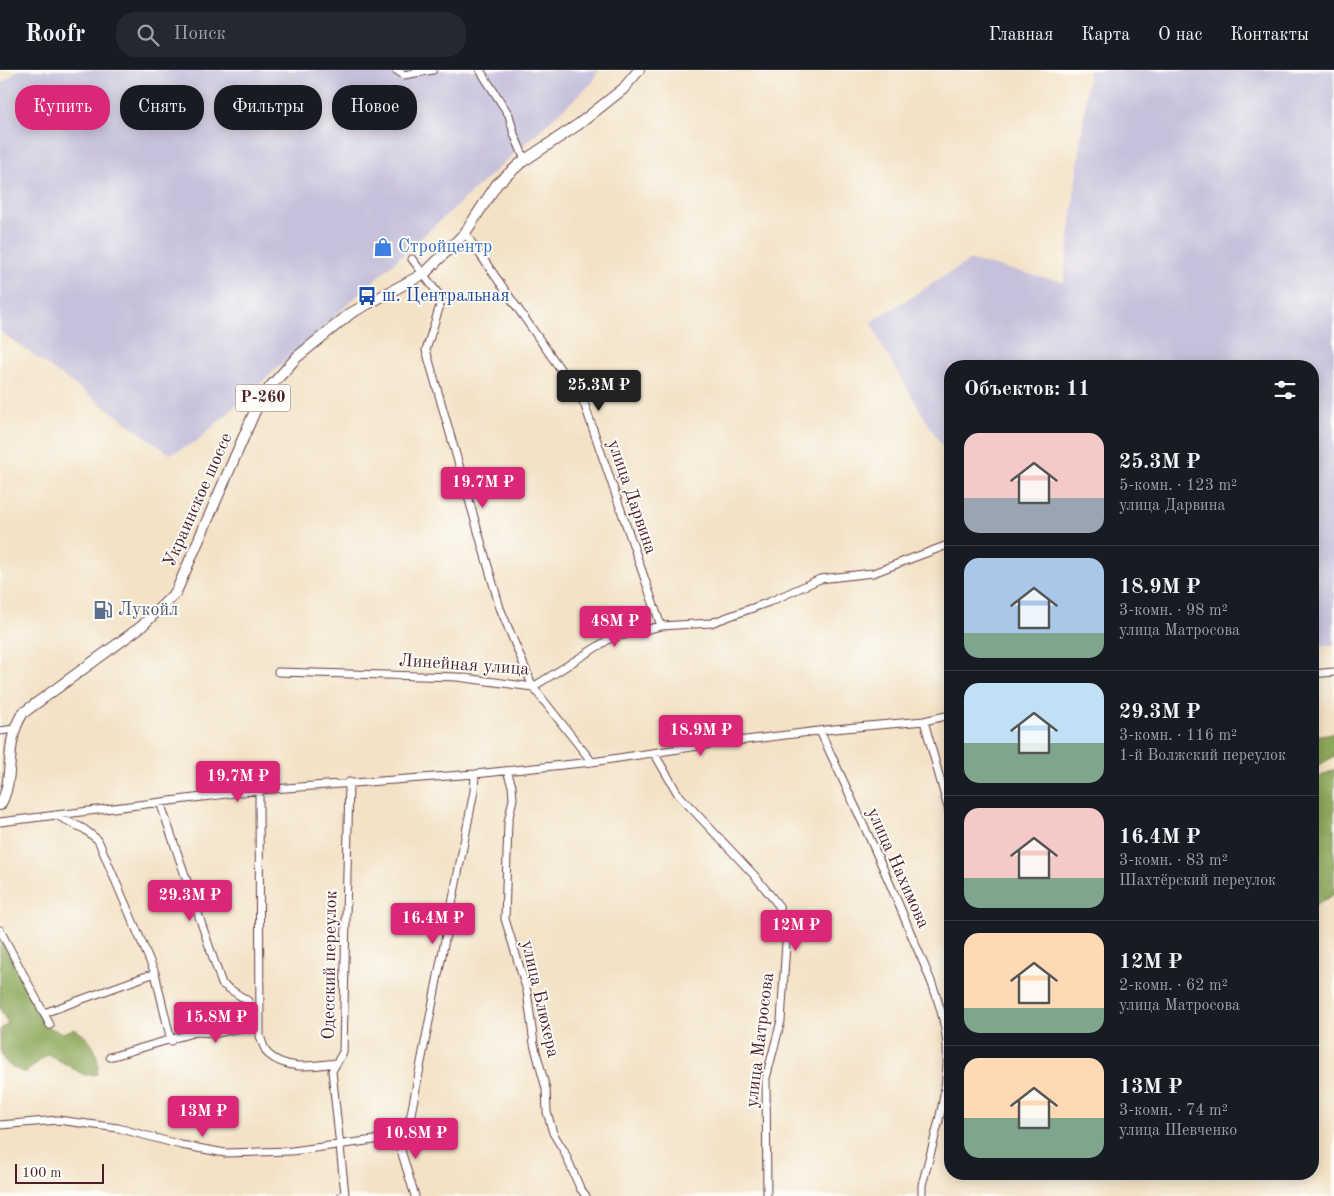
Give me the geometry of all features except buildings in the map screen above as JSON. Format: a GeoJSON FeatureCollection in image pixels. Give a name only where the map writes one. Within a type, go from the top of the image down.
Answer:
{"type":"FeatureCollection","features":[{"type":"Feature","properties":{"kind":"highway","name":"Украинское шоссе"},"geometry":{"type":"LineString","coordinates":[[0,805],[6,787],[14,729],[23,713],[142,626],[176,592],[255,411],[270,388],[297,357],[351,313],[424,273],[465,233],[497,184],[525,160],[594,112],[623,89],[639,70]]}},
{"type":"Feature","properties":{"kind":"street"},"geometry":{"type":"LineString","coordinates":[[396,70],[404,75],[433,70]]}},
{"type":"Feature","properties":{"kind":"street"},"geometry":{"type":"LineString","coordinates":[[480,70],[510,115],[514,134],[525,160]]}},
{"type":"Feature","properties":{"kind":"street","name":"улица Дарвина"},"geometry":{"type":"LineString","coordinates":[[465,233],[584,403],[661,626]]}},
{"type":"Feature","properties":{"kind":"street"},"geometry":{"type":"LineString","coordinates":[[412,259],[442,299],[426,350],[500,608],[533,687],[592,762]]}},
{"type":"Feature","properties":{"kind":"street","name":"Линейная улица"},"geometry":{"type":"LineString","coordinates":[[278,672],[457,677],[533,687],[611,638],[661,626],[711,623],[769,602],[820,579],[873,574],[944,546]]}},
{"type":"Feature","properties":{"kind":"street"},"geometry":{"type":"LineString","coordinates":[[1319,673],[1334,672]]}},
{"type":"Feature","properties":{"kind":"street"},"geometry":{"type":"LineString","coordinates":[[0,822],[259,790],[308,788],[349,782],[475,774],[592,762],[820,731],[924,721],[944,717]]}},
{"type":"Feature","properties":{"kind":"street"},"geometry":{"type":"LineString","coordinates":[[924,721],[944,794]]}},
{"type":"Feature","properties":{"kind":"street"},"geometry":{"type":"LineString","coordinates":[[0,731],[14,729]]}},
{"type":"Feature","properties":{"kind":"street","name":"улица Нахимова"},"geometry":{"type":"LineString","coordinates":[[820,731],[898,901],[932,984],[944,1027]]}},
{"type":"Feature","properties":{"kind":"street","name":"улица Матросова"},"geometry":{"type":"LineString","coordinates":[[654,753],[678,794],[754,875],[779,906],[786,943],[781,1021],[766,1078],[767,1196]]}},
{"type":"Feature","properties":{"kind":"street","name":"улица Блюхера"},"geometry":{"type":"LineString","coordinates":[[507,771],[512,786],[513,799],[508,822],[506,919],[527,991],[537,1059],[546,1089],[547,1112],[553,1133],[564,1151],[580,1188],[586,1196]]}},
{"type":"Feature","properties":{"kind":"street"},"geometry":{"type":"LineString","coordinates":[[0,1125],[58,1120],[75,1122],[118,1128],[181,1145],[225,1153],[292,1152],[374,1140],[395,1131],[410,1119],[474,792],[475,774]]}},
{"type":"Feature","properties":{"kind":"street","name":"Одесский переулок"},"geometry":{"type":"LineString","coordinates":[[341,1196],[345,1194],[332,1071],[343,1052],[349,782]]}},
{"type":"Feature","properties":{"kind":"street"},"geometry":{"type":"LineString","coordinates":[[259,790],[258,1024],[260,1036],[267,1053],[282,1063],[303,1067],[336,1063]]}},
{"type":"Feature","properties":{"kind":"street"},"geometry":{"type":"LineString","coordinates":[[160,802],[222,984],[248,1001],[258,1024]]}},
{"type":"Feature","properties":{"kind":"street"},"geometry":{"type":"LineString","coordinates":[[56,815],[84,829],[98,840],[155,973],[171,1041]]}},
{"type":"Feature","properties":{"kind":"street"},"geometry":{"type":"LineString","coordinates":[[0,930],[50,1025]]}},
{"type":"Feature","properties":{"kind":"street"},"geometry":{"type":"LineString","coordinates":[[44,1013],[155,973]]}},
{"type":"Feature","properties":{"kind":"street"},"geometry":{"type":"LineString","coordinates":[[110,1057],[171,1041],[196,1032],[218,1033],[258,1024]]}},
{"type":"Feature","properties":{"kind":"street","name":"улица Нахимова"},"geometry":{"type":"LineString","coordinates":[[922,1196],[922,1185],[944,1105]]}},
{"type":"Feature","properties":{"kind":"street"},"geometry":{"type":"LineString","coordinates":[[395,1131],[415,1196]]}},
{"type":"Feature","properties":{"kind":"shaded area"},"geometry":{"type":"Polygon","coordinates":[[[18,70],[598,70],[593,82],[196,442],[170,454],[0,331],[0,85],[18,70]]]}},
{"type":"Feature","properties":{"kind":"shaded area"},"geometry":{"type":"Polygon","coordinates":[[[1089,70],[1334,70],[1334,646],[1319,646],[1319,360],[944,360],[944,450],[883,348],[871,322],[970,260],[1064,282],[1089,70]]]}},
{"type":"Feature","properties":{"kind":"green space"},"geometry":{"type":"Polygon","coordinates":[[[1334,733],[1334,756],[1319,765],[1319,735],[1334,733]]]}},
{"type":"Feature","properties":{"kind":"green space"},"geometry":{"type":"Polygon","coordinates":[[[1334,769],[1334,894],[1319,903],[1319,833],[1319,778],[1334,769]]]}},
{"type":"Feature","properties":{"kind":"green space"},"geometry":{"type":"Polygon","coordinates":[[[0,937],[46,1026],[62,1033],[74,1029],[80,1032],[90,1042],[96,1054],[97,1074],[84,1075],[48,1054],[25,1073],[11,1066],[3,1058],[0,1047],[0,1030],[8,1023],[0,1009],[0,937]]]}},
{"type":"Feature","properties":{"kind":"place","name":"Стройцентр"},"geometry":{"type":"Point","coordinates":[383,247]}},
{"type":"Feature","properties":{"kind":"place","name":"ш. Центральная"},"geometry":{"type":"Point","coordinates":[367,296]}},
{"type":"Feature","properties":{"kind":"place","name":"Лукойл"},"geometry":{"type":"Point","coordinates":[103,610]}}]}
